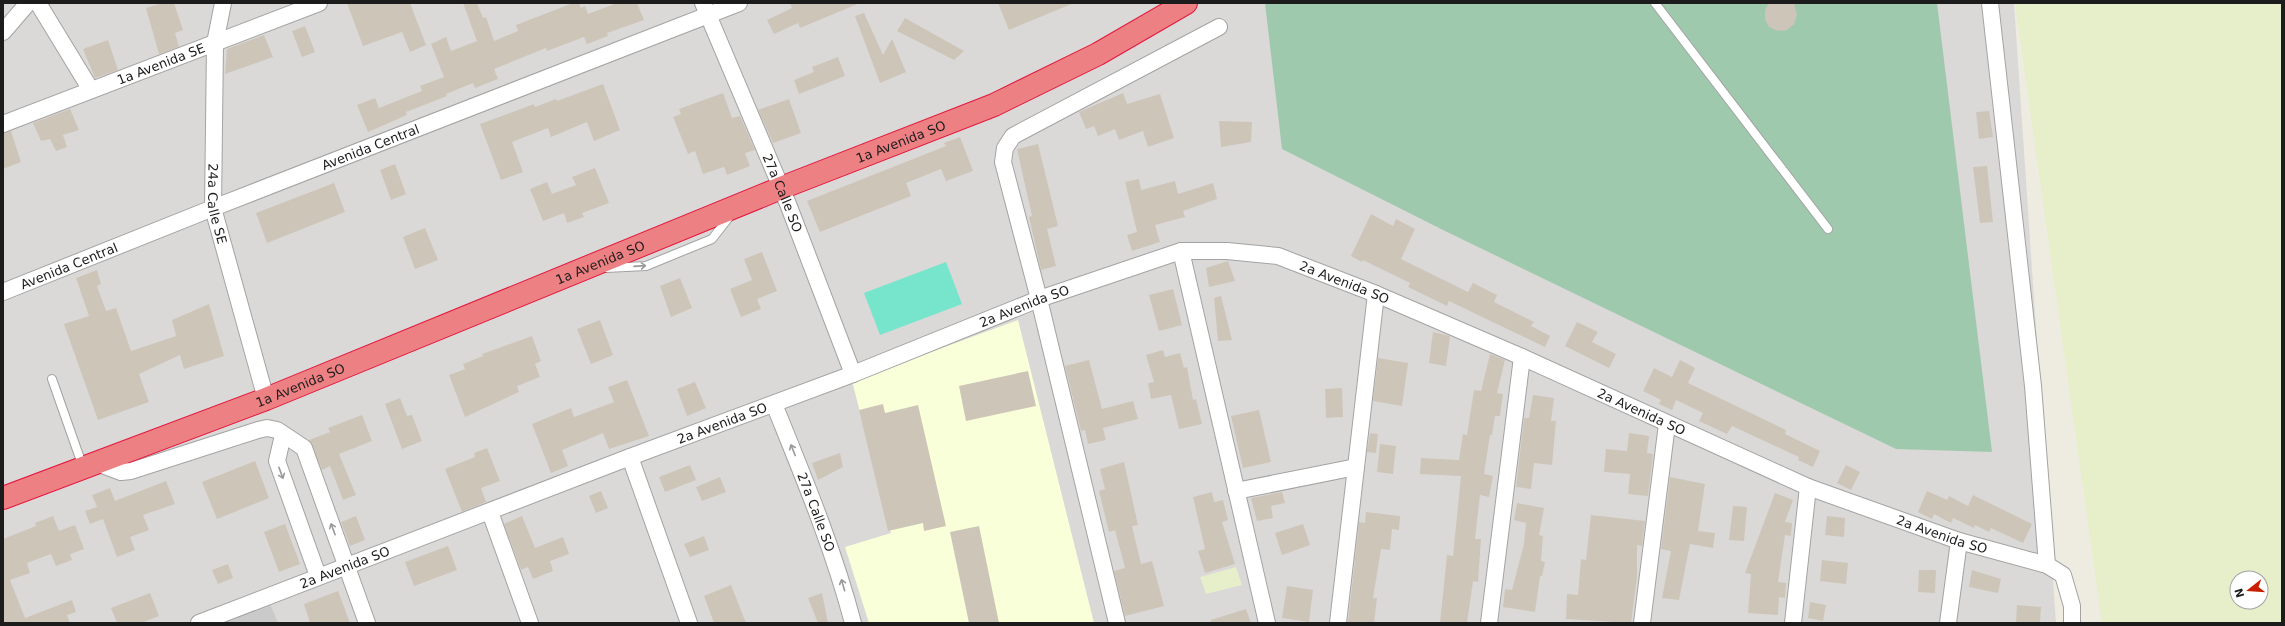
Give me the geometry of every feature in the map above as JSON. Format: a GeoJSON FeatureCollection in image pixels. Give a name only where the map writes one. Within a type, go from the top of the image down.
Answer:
{"type":"FeatureCollection","features":[{"type":"Feature","properties":{"kind":"highway","name":"1a Avenida SO"},"geometry":{"type":"LineString","coordinates":[[3,498],[266,399],[735,209],[781,188],[994,105],[1098,54],[1186,3]]}},
{"type":"Feature","properties":{"kind":"street"},"geometry":{"type":"LineString","coordinates":[[3,32],[28,3]]}},
{"type":"Feature","properties":{"kind":"street"},"geometry":{"type":"LineString","coordinates":[[38,3],[91,90]]}},
{"type":"Feature","properties":{"kind":"street","name":"24a Calle SE"},"geometry":{"type":"LineString","coordinates":[[223,3],[215,44],[212,208],[266,399]]}},
{"type":"Feature","properties":{"kind":"street","name":"1a Avenida SE"},"geometry":{"type":"LineString","coordinates":[[3,124],[319,3]]}},
{"type":"Feature","properties":{"kind":"street","name":"Avenida Central"},"geometry":{"type":"LineString","coordinates":[[3,292],[706,9],[739,3]]}},
{"type":"Feature","properties":{"kind":"street"},"geometry":{"type":"LineString","coordinates":[[1990,3],[2032,378],[2047,565]]}},
{"type":"Feature","properties":{"kind":"street","name":"27a Calle SO"},"geometry":{"type":"LineString","coordinates":[[706,9],[781,188],[853,374]]}},
{"type":"Feature","properties":{"kind":"street"},"geometry":{"type":"LineString","coordinates":[[1117,623],[1039,299],[1003,162],[1005,148],[1013,136],[1219,27]]}},
{"type":"Feature","properties":{"kind":"street","name":"2a Avenida SO"},"geometry":{"type":"LineString","coordinates":[[199,623],[630,457],[853,374],[1039,299],[1181,251],[1227,250],[1278,256],[1376,294],[1522,357],[1808,487],[1959,541],[2047,565],[2063,575],[2072,606],[2072,623]]}},
{"type":"Feature","properties":{"kind":"street"},"geometry":{"type":"LineString","coordinates":[[1181,251],[1267,623]]}},
{"type":"Feature","properties":{"kind":"street"},"geometry":{"type":"LineString","coordinates":[[1338,623],[1376,294]]}},
{"type":"Feature","properties":{"kind":"street"},"geometry":{"type":"LineString","coordinates":[[1489,623],[1522,357]]}},
{"type":"Feature","properties":{"kind":"street","name":"27a Calle SO"},"geometry":{"type":"LineString","coordinates":[[774,404],[818,510],[842,582],[853,623]]}},
{"type":"Feature","properties":{"kind":"street"},"geometry":{"type":"LineString","coordinates":[[1642,623],[1667,424]]}},
{"type":"Feature","properties":{"kind":"street"},"geometry":{"type":"LineString","coordinates":[[90,465],[121,472],[131,471],[267,428],[277,430],[304,448],[367,623]]}},
{"type":"Feature","properties":{"kind":"street"},"geometry":{"type":"LineString","coordinates":[[283,435],[277,461],[318,576]]}},
{"type":"Feature","properties":{"kind":"street"},"geometry":{"type":"LineString","coordinates":[[630,457],[689,623]]}},
{"type":"Feature","properties":{"kind":"street"},"geometry":{"type":"LineString","coordinates":[[1236,491],[1356,467]]}},
{"type":"Feature","properties":{"kind":"street"},"geometry":{"type":"LineString","coordinates":[[1793,623],[1808,487]]}},
{"type":"Feature","properties":{"kind":"street"},"geometry":{"type":"LineString","coordinates":[[490,512],[530,623]]}},
{"type":"Feature","properties":{"kind":"street"},"geometry":{"type":"LineString","coordinates":[[1948,623],[1959,541]]}},
{"type":"Feature","properties":{"kind":"lane"},"geometry":{"type":"LineString","coordinates":[[1655,3],[1828,229]]}},
{"type":"Feature","properties":{"kind":"lane"},"geometry":{"type":"LineString","coordinates":[[52,379],[90,465]]}},
{"type":"Feature","properties":{"kind":"shaded area"},"geometry":{"type":"Polygon","coordinates":[[[3,3],[2014,3],[2056,623],[3,623],[3,3]]]}},
{"type":"Feature","properties":{"kind":"shaded area"},"geometry":{"type":"Polygon","coordinates":[[[1265,3],[1937,3],[1992,452],[1896,449],[1443,230],[1282,149],[1265,3]]]}},
{"type":"Feature","properties":{"kind":"shaded area"},"geometry":{"type":"Polygon","coordinates":[[[2015,3],[2282,3],[2282,623],[2102,623],[2015,3]]]}},
{"type":"Feature","properties":{"kind":"shaded area"},"geometry":{"type":"Polygon","coordinates":[[[1018,320],[1094,623],[869,623],[845,547],[891,533],[852,381],[1018,320]]]}},
{"type":"Feature","properties":{"kind":"shaded area"},"geometry":{"type":"Polygon","coordinates":[[[1236,567],[1242,585],[1206,594],[1200,577],[1236,567]]]}},
{"type":"Feature","properties":{"kind":"shaded area"},"geometry":{"type":"Polygon","coordinates":[[[270,604],[278,623],[224,623],[270,604]]]}},
{"type":"Feature","properties":{"kind":"green space"},"geometry":{"type":"Polygon","coordinates":[[[946,262],[962,304],[880,335],[864,293],[946,262]]]}},
{"type":"Feature","properties":{"kind":"building"},"geometry":{"type":"Polygon","coordinates":[[[162,3],[174,3],[183,30],[175,33],[179,47],[159,54],[146,8],[162,3]]]}},
{"type":"Feature","properties":{"kind":"building"},"geometry":{"type":"Polygon","coordinates":[[[347,3],[410,3],[426,45],[410,52],[402,32],[363,46],[347,3]]]}},
{"type":"Feature","properties":{"kind":"building"},"geometry":{"type":"Polygon","coordinates":[[[463,3],[477,3],[483,18],[486,17],[494,41],[518,31],[516,25],[573,3],[579,3],[581,8],[585,6],[588,14],[617,3],[637,3],[644,20],[607,33],[608,36],[587,44],[584,37],[547,51],[546,48],[494,69],[498,79],[475,88],[473,83],[446,94],[447,96],[406,112],[407,115],[368,132],[357,105],[375,98],[379,108],[422,91],[420,86],[444,77],[431,44],[446,37],[451,51],[477,41],[463,3]]]}},
{"type":"Feature","properties":{"kind":"building"},"geometry":{"type":"Polygon","coordinates":[[[790,3],[860,3],[800,28],[798,23],[774,34],[767,20],[792,8],[790,3]]]}},
{"type":"Feature","properties":{"kind":"building"},"geometry":{"type":"Polygon","coordinates":[[[998,3],[1074,3],[1009,30],[998,3]]]}},
{"type":"Feature","properties":{"kind":"building"},"geometry":{"type":"Polygon","coordinates":[[[1769,3],[1794,3],[1797,15],[1794,24],[1787,30],[1778,31],[1769,27],[1765,19],[1765,10],[1769,3]]]}},
{"type":"Feature","properties":{"kind":"building"},"geometry":{"type":"Polygon","coordinates":[[[864,13],[883,55],[892,39],[906,72],[880,83],[855,16],[864,13]]]}},
{"type":"Feature","properties":{"kind":"building"},"geometry":{"type":"Polygon","coordinates":[[[905,18],[964,51],[954,60],[897,31],[905,18]]]}},
{"type":"Feature","properties":{"kind":"building"},"geometry":{"type":"Polygon","coordinates":[[[305,26],[315,52],[302,57],[292,31],[305,26]]]}},
{"type":"Feature","properties":{"kind":"building"},"geometry":{"type":"Polygon","coordinates":[[[264,35],[273,57],[225,74],[227,49],[264,35]]]}},
{"type":"Feature","properties":{"kind":"building"},"geometry":{"type":"Polygon","coordinates":[[[108,40],[118,70],[95,78],[83,49],[108,40]]]}},
{"type":"Feature","properties":{"kind":"building"},"geometry":{"type":"Polygon","coordinates":[[[838,57],[845,76],[799,94],[794,80],[814,72],[812,67],[838,57]]]}},
{"type":"Feature","properties":{"kind":"building"},"geometry":{"type":"Polygon","coordinates":[[[603,84],[620,130],[594,141],[587,122],[551,137],[548,128],[512,142],[523,172],[501,180],[480,124],[534,104],[535,107],[556,99],[557,101],[603,84]]]}},
{"type":"Feature","properties":{"kind":"building"},"geometry":{"type":"Polygon","coordinates":[[[723,93],[732,118],[740,116],[755,150],[745,153],[750,166],[727,175],[724,167],[703,174],[695,151],[688,154],[673,117],[681,114],[679,109],[723,93]]]}},
{"type":"Feature","properties":{"kind":"building"},"geometry":{"type":"Polygon","coordinates":[[[1123,93],[1127,104],[1160,94],[1174,138],[1148,147],[1143,131],[1119,140],[1115,129],[1098,136],[1094,126],[1086,129],[1079,112],[1123,93]]]}},
{"type":"Feature","properties":{"kind":"building"},"geometry":{"type":"Polygon","coordinates":[[[789,99],[801,133],[773,143],[758,110],[789,99]]]}},
{"type":"Feature","properties":{"kind":"building"},"geometry":{"type":"Polygon","coordinates":[[[70,109],[79,130],[63,135],[67,147],[56,151],[50,139],[41,141],[33,123],[70,109]]]}},
{"type":"Feature","properties":{"kind":"building"},"geometry":{"type":"Polygon","coordinates":[[[1989,111],[1993,137],[1979,139],[1976,112],[1989,111]]]}},
{"type":"Feature","properties":{"kind":"building"},"geometry":{"type":"Polygon","coordinates":[[[1219,121],[1252,122],[1251,142],[1221,147],[1219,121]]]}},
{"type":"Feature","properties":{"kind":"building"},"geometry":{"type":"Polygon","coordinates":[[[11,131],[21,162],[3,169],[3,133],[11,131]]]}},
{"type":"Feature","properties":{"kind":"building"},"geometry":{"type":"Polygon","coordinates":[[[960,137],[973,171],[946,181],[941,169],[906,183],[911,196],[820,232],[807,201],[946,146],[944,143],[960,137]]]}},
{"type":"Feature","properties":{"kind":"building"},"geometry":{"type":"Polygon","coordinates":[[[1038,144],[1058,226],[1047,229],[1056,266],[1041,270],[1029,217],[1032,216],[1017,149],[1038,144]]]}},
{"type":"Feature","properties":{"kind":"building"},"geometry":{"type":"Polygon","coordinates":[[[395,164],[406,194],[391,200],[380,170],[395,164]]]}},
{"type":"Feature","properties":{"kind":"building"},"geometry":{"type":"Polygon","coordinates":[[[1987,166],[1993,222],[1980,223],[1973,167],[1987,166]]]}},
{"type":"Feature","properties":{"kind":"building"},"geometry":{"type":"Polygon","coordinates":[[[595,168],[609,203],[582,213],[584,217],[567,223],[564,213],[543,221],[530,189],[547,182],[552,194],[576,185],[572,177],[595,168]]]}},
{"type":"Feature","properties":{"kind":"building"},"geometry":{"type":"Polygon","coordinates":[[[1139,179],[1141,190],[1175,181],[1178,194],[1213,183],[1217,199],[1183,211],[1185,217],[1155,225],[1160,242],[1132,251],[1127,235],[1137,232],[1125,182],[1139,179]]]}},
{"type":"Feature","properties":{"kind":"building"},"geometry":{"type":"Polygon","coordinates":[[[334,183],[345,212],[267,243],[256,213],[334,183]]]}},
{"type":"Feature","properties":{"kind":"building"},"geometry":{"type":"Polygon","coordinates":[[[1371,214],[1393,226],[1396,219],[1415,229],[1401,259],[1468,292],[1473,283],[1497,295],[1494,302],[1534,322],[1531,326],[1550,336],[1545,347],[1449,301],[1447,306],[1408,287],[1410,283],[1363,260],[1362,262],[1351,256],[1371,214]]]}},
{"type":"Feature","properties":{"kind":"building"},"geometry":{"type":"Polygon","coordinates":[[[425,228],[438,260],[415,269],[403,237],[425,228]]]}},
{"type":"Feature","properties":{"kind":"building"},"geometry":{"type":"Polygon","coordinates":[[[762,252],[777,291],[757,299],[761,309],[741,317],[730,289],[752,280],[744,259],[762,252]]]}},
{"type":"Feature","properties":{"kind":"building"},"geometry":{"type":"Polygon","coordinates":[[[1228,261],[1235,281],[1209,287],[1206,268],[1228,261]]]}},
{"type":"Feature","properties":{"kind":"building"},"geometry":{"type":"Polygon","coordinates":[[[97,270],[101,284],[97,286],[106,311],[116,308],[131,351],[176,336],[172,320],[209,304],[224,356],[184,369],[180,355],[139,374],[149,402],[98,420],[64,324],[89,316],[76,278],[97,270]]]}},
{"type":"Feature","properties":{"kind":"building"},"geometry":{"type":"Polygon","coordinates":[[[680,278],[692,308],[671,317],[660,286],[680,278]]]}},
{"type":"Feature","properties":{"kind":"building"},"geometry":{"type":"Polygon","coordinates":[[[1173,289],[1182,325],[1159,331],[1149,295],[1173,289]]]}},
{"type":"Feature","properties":{"kind":"building"},"geometry":{"type":"Polygon","coordinates":[[[1221,296],[1232,340],[1218,341],[1214,298],[1221,296]]]}},
{"type":"Feature","properties":{"kind":"building"},"geometry":{"type":"Polygon","coordinates":[[[600,320],[613,355],[591,364],[577,329],[600,320]]]}},
{"type":"Feature","properties":{"kind":"building"},"geometry":{"type":"Polygon","coordinates":[[[1577,322],[1598,332],[1592,342],[1616,354],[1609,368],[1565,346],[1577,322]]]}},
{"type":"Feature","properties":{"kind":"building"},"geometry":{"type":"Polygon","coordinates":[[[1433,332],[1450,336],[1446,366],[1429,363],[1433,332]]]}},
{"type":"Feature","properties":{"kind":"building"},"geometry":{"type":"Polygon","coordinates":[[[532,336],[541,361],[535,364],[540,377],[517,386],[519,392],[465,417],[449,375],[465,369],[463,364],[483,356],[482,354],[532,336]]]}},
{"type":"Feature","properties":{"kind":"building"},"geometry":{"type":"Polygon","coordinates":[[[1163,350],[1165,357],[1180,353],[1184,368],[1187,367],[1193,400],[1196,399],[1202,424],[1179,429],[1171,395],[1151,399],[1148,383],[1154,382],[1146,355],[1163,350]]]}},
{"type":"Feature","properties":{"kind":"building"},"geometry":{"type":"Polygon","coordinates":[[[1490,354],[1505,360],[1497,393],[1503,394],[1500,416],[1495,416],[1492,435],[1490,435],[1484,474],[1493,476],[1489,497],[1480,495],[1475,539],[1481,539],[1478,582],[1473,581],[1467,623],[1440,623],[1447,555],[1453,556],[1461,476],[1420,474],[1421,458],[1459,460],[1463,434],[1467,435],[1474,390],[1481,391],[1490,354]]]}},
{"type":"Feature","properties":{"kind":"building"},"geometry":{"type":"Polygon","coordinates":[[[1378,358],[1408,363],[1402,406],[1373,401],[1378,358]]]}},
{"type":"Feature","properties":{"kind":"building"},"geometry":{"type":"Polygon","coordinates":[[[1089,360],[1102,409],[1133,401],[1138,419],[1103,428],[1106,440],[1088,444],[1085,430],[1081,431],[1065,366],[1089,360]]]}},
{"type":"Feature","properties":{"kind":"building"},"geometry":{"type":"Polygon","coordinates":[[[1680,360],[1695,368],[1688,383],[1786,430],[1785,434],[1820,451],[1813,467],[1798,460],[1799,457],[1732,426],[1727,434],[1699,421],[1703,413],[1676,400],[1672,410],[1659,404],[1661,400],[1643,391],[1654,368],[1672,377],[1680,360]]]}},
{"type":"Feature","properties":{"kind":"building"},"geometry":{"type":"Polygon","coordinates":[[[1028,371],[1036,406],[966,421],[959,386],[1028,371]]]}},
{"type":"Feature","properties":{"kind":"building"},"geometry":{"type":"Polygon","coordinates":[[[627,380],[649,436],[609,449],[603,433],[562,450],[568,466],[551,473],[532,424],[571,408],[574,417],[614,402],[608,387],[627,380]]]}},
{"type":"Feature","properties":{"kind":"building"},"geometry":{"type":"Polygon","coordinates":[[[695,382],[706,408],[687,416],[677,389],[695,382]]]}},
{"type":"Feature","properties":{"kind":"building"},"geometry":{"type":"Polygon","coordinates":[[[1342,388],[1343,417],[1326,418],[1325,389],[1342,388]]]}},
{"type":"Feature","properties":{"kind":"building"},"geometry":{"type":"Polygon","coordinates":[[[1533,395],[1554,398],[1551,421],[1556,421],[1552,465],[1534,463],[1531,489],[1516,487],[1524,418],[1529,418],[1533,395]]]}},
{"type":"Feature","properties":{"kind":"building"},"geometry":{"type":"Polygon","coordinates":[[[400,398],[407,416],[412,415],[422,441],[402,449],[385,404],[400,398]]]}},
{"type":"Feature","properties":{"kind":"building"},"geometry":{"type":"Polygon","coordinates":[[[883,404],[885,413],[918,405],[946,526],[924,531],[923,523],[888,531],[859,410],[883,404]]]}},
{"type":"Feature","properties":{"kind":"building"},"geometry":{"type":"Polygon","coordinates":[[[1259,410],[1271,462],[1243,468],[1231,416],[1259,410]]]}},
{"type":"Feature","properties":{"kind":"building"},"geometry":{"type":"Polygon","coordinates":[[[362,415],[372,441],[339,454],[356,495],[343,500],[330,466],[322,470],[309,440],[330,432],[328,428],[362,415]]]}},
{"type":"Feature","properties":{"kind":"building"},"geometry":{"type":"Polygon","coordinates":[[[1370,433],[1378,434],[1376,453],[1367,452],[1370,433]]]}},
{"type":"Feature","properties":{"kind":"building"},"geometry":{"type":"Polygon","coordinates":[[[1629,433],[1649,436],[1647,453],[1653,454],[1648,496],[1628,494],[1630,474],[1604,472],[1606,449],[1627,451],[1629,433]]]}},
{"type":"Feature","properties":{"kind":"building"},"geometry":{"type":"Polygon","coordinates":[[[1380,444],[1396,446],[1393,474],[1377,472],[1380,444]]]}},
{"type":"Feature","properties":{"kind":"building"},"geometry":{"type":"Polygon","coordinates":[[[487,448],[500,481],[481,488],[486,502],[462,512],[445,469],[475,457],[474,453],[487,448]]]}},
{"type":"Feature","properties":{"kind":"building"},"geometry":{"type":"Polygon","coordinates":[[[840,453],[843,467],[818,480],[812,463],[840,453]]]}},
{"type":"Feature","properties":{"kind":"building"},"geometry":{"type":"Polygon","coordinates":[[[255,461],[269,498],[217,519],[202,482],[255,461]]]}},
{"type":"Feature","properties":{"kind":"building"},"geometry":{"type":"Polygon","coordinates":[[[1124,462],[1138,525],[1132,526],[1141,564],[1152,561],[1164,606],[1125,616],[1114,571],[1125,568],[1115,530],[1109,532],[1099,491],[1105,489],[1100,469],[1124,462]]]}},
{"type":"Feature","properties":{"kind":"building"},"geometry":{"type":"Polygon","coordinates":[[[690,465],[696,480],[665,492],[659,477],[690,465]]]}},
{"type":"Feature","properties":{"kind":"building"},"geometry":{"type":"Polygon","coordinates":[[[1846,465],[1860,472],[1851,490],[1837,483],[1846,465]]]}},
{"type":"Feature","properties":{"kind":"building"},"geometry":{"type":"Polygon","coordinates":[[[720,477],[726,492],[702,501],[696,487],[720,477]]]}},
{"type":"Feature","properties":{"kind":"building"},"geometry":{"type":"Polygon","coordinates":[[[1670,477],[1705,484],[1698,531],[1715,533],[1713,548],[1690,544],[1679,600],[1662,598],[1671,551],[1661,549],[1670,477]]]}},
{"type":"Feature","properties":{"kind":"building"},"geometry":{"type":"Polygon","coordinates":[[[166,481],[175,504],[143,515],[149,530],[130,537],[135,550],[117,557],[103,519],[90,524],[85,511],[97,507],[92,495],[110,488],[115,501],[166,481]]]}},
{"type":"Feature","properties":{"kind":"building"},"geometry":{"type":"Polygon","coordinates":[[[601,491],[608,508],[596,513],[589,496],[601,491]]]}},
{"type":"Feature","properties":{"kind":"building"},"geometry":{"type":"Polygon","coordinates":[[[1927,491],[1947,500],[1949,496],[1968,506],[1973,495],[2032,524],[2023,543],[1991,528],[1989,532],[1975,525],[1974,528],[1953,518],[1951,523],[1934,514],[1932,519],[1918,512],[1927,491]]]}},
{"type":"Feature","properties":{"kind":"building"},"geometry":{"type":"Polygon","coordinates":[[[1212,492],[1214,502],[1223,500],[1228,520],[1222,522],[1235,564],[1205,573],[1198,551],[1205,549],[1193,497],[1212,492]]]}},
{"type":"Feature","properties":{"kind":"building"},"geometry":{"type":"Polygon","coordinates":[[[1282,492],[1285,503],[1271,506],[1273,518],[1257,521],[1251,498],[1282,492]]]}},
{"type":"Feature","properties":{"kind":"building"},"geometry":{"type":"Polygon","coordinates":[[[1775,493],[1793,500],[1785,522],[1792,523],[1791,536],[1785,535],[1778,582],[1786,583],[1785,598],[1779,597],[1778,615],[1748,613],[1751,574],[1745,573],[1775,493]]]}},
{"type":"Feature","properties":{"kind":"building"},"geometry":{"type":"Polygon","coordinates":[[[1517,503],[1544,508],[1539,535],[1543,536],[1541,561],[1545,562],[1542,576],[1540,576],[1535,612],[1503,607],[1505,589],[1512,590],[1524,544],[1526,523],[1514,520],[1517,503]]]}},
{"type":"Feature","properties":{"kind":"building"},"geometry":{"type":"Polygon","coordinates":[[[1733,506],[1747,507],[1744,541],[1729,540],[1733,506]]]}},
{"type":"Feature","properties":{"kind":"building"},"geometry":{"type":"Polygon","coordinates":[[[1366,512],[1400,516],[1399,530],[1392,529],[1390,550],[1381,549],[1373,598],[1377,598],[1374,623],[1348,623],[1359,522],[1365,523],[1366,512]]]}},
{"type":"Feature","properties":{"kind":"building"},"geometry":{"type":"Polygon","coordinates":[[[1591,515],[1645,521],[1642,546],[1637,545],[1637,577],[1631,623],[1566,619],[1567,594],[1578,595],[1581,559],[1586,560],[1591,515]]]}},
{"type":"Feature","properties":{"kind":"building"},"geometry":{"type":"Polygon","coordinates":[[[53,516],[59,531],[75,525],[84,549],[70,554],[72,560],[56,566],[51,554],[27,563],[30,573],[10,580],[25,618],[72,600],[76,612],[67,615],[70,623],[3,623],[3,539],[36,526],[35,523],[53,516]]]}},
{"type":"Feature","properties":{"kind":"building"},"geometry":{"type":"Polygon","coordinates":[[[356,516],[365,540],[350,546],[341,522],[356,516]]]}},
{"type":"Feature","properties":{"kind":"building"},"geometry":{"type":"Polygon","coordinates":[[[522,516],[535,548],[563,537],[569,554],[550,561],[553,571],[533,579],[528,567],[521,570],[504,524],[522,516]]]}},
{"type":"Feature","properties":{"kind":"building"},"geometry":{"type":"Polygon","coordinates":[[[1827,516],[1845,518],[1844,537],[1825,535],[1827,516]]]}},
{"type":"Feature","properties":{"kind":"building"},"geometry":{"type":"Polygon","coordinates":[[[285,524],[300,564],[279,572],[264,532],[285,524]]]}},
{"type":"Feature","properties":{"kind":"building"},"geometry":{"type":"Polygon","coordinates":[[[1303,524],[1310,545],[1282,555],[1275,533],[1303,524]]]}},
{"type":"Feature","properties":{"kind":"building"},"geometry":{"type":"Polygon","coordinates":[[[979,526],[999,623],[969,623],[950,532],[979,526]]]}},
{"type":"Feature","properties":{"kind":"building"},"geometry":{"type":"Polygon","coordinates":[[[704,536],[709,550],[690,557],[684,544],[704,536]]]}},
{"type":"Feature","properties":{"kind":"building"},"geometry":{"type":"Polygon","coordinates":[[[448,546],[457,570],[414,586],[405,562],[448,546]]]}},
{"type":"Feature","properties":{"kind":"building"},"geometry":{"type":"Polygon","coordinates":[[[1822,560],[1848,563],[1846,584],[1820,581],[1822,560]]]}},
{"type":"Feature","properties":{"kind":"building"},"geometry":{"type":"Polygon","coordinates":[[[228,564],[233,578],[218,584],[212,570],[228,564]]]}},
{"type":"Feature","properties":{"kind":"building"},"geometry":{"type":"Polygon","coordinates":[[[1919,570],[1936,570],[1935,593],[1918,592],[1919,570]]]}},
{"type":"Feature","properties":{"kind":"building"},"geometry":{"type":"Polygon","coordinates":[[[1972,570],[2001,579],[1998,593],[1969,587],[1972,570]]]}},
{"type":"Feature","properties":{"kind":"building"},"geometry":{"type":"Polygon","coordinates":[[[731,585],[746,623],[714,623],[704,596],[731,585]]]}},
{"type":"Feature","properties":{"kind":"building"},"geometry":{"type":"Polygon","coordinates":[[[1287,586],[1313,590],[1309,622],[1282,618],[1287,586]]]}},
{"type":"Feature","properties":{"kind":"building"},"geometry":{"type":"Polygon","coordinates":[[[338,591],[350,623],[310,623],[304,604],[338,591]]]}},
{"type":"Feature","properties":{"kind":"building"},"geometry":{"type":"Polygon","coordinates":[[[150,593],[159,616],[141,623],[117,623],[111,608],[150,593]]]}},
{"type":"Feature","properties":{"kind":"building"},"geometry":{"type":"Polygon","coordinates":[[[822,593],[828,623],[818,623],[808,598],[822,593]]]}},
{"type":"Feature","properties":{"kind":"building"},"geometry":{"type":"Polygon","coordinates":[[[1810,602],[1826,605],[1823,621],[1808,618],[1810,602]]]}},
{"type":"Feature","properties":{"kind":"building"},"geometry":{"type":"Polygon","coordinates":[[[2017,605],[2041,607],[2040,623],[2016,623],[2017,605]]]}},
{"type":"Feature","properties":{"kind":"building"},"geometry":{"type":"Polygon","coordinates":[[[1246,609],[1251,623],[1211,623],[1211,620],[1246,609]]]}}]}
